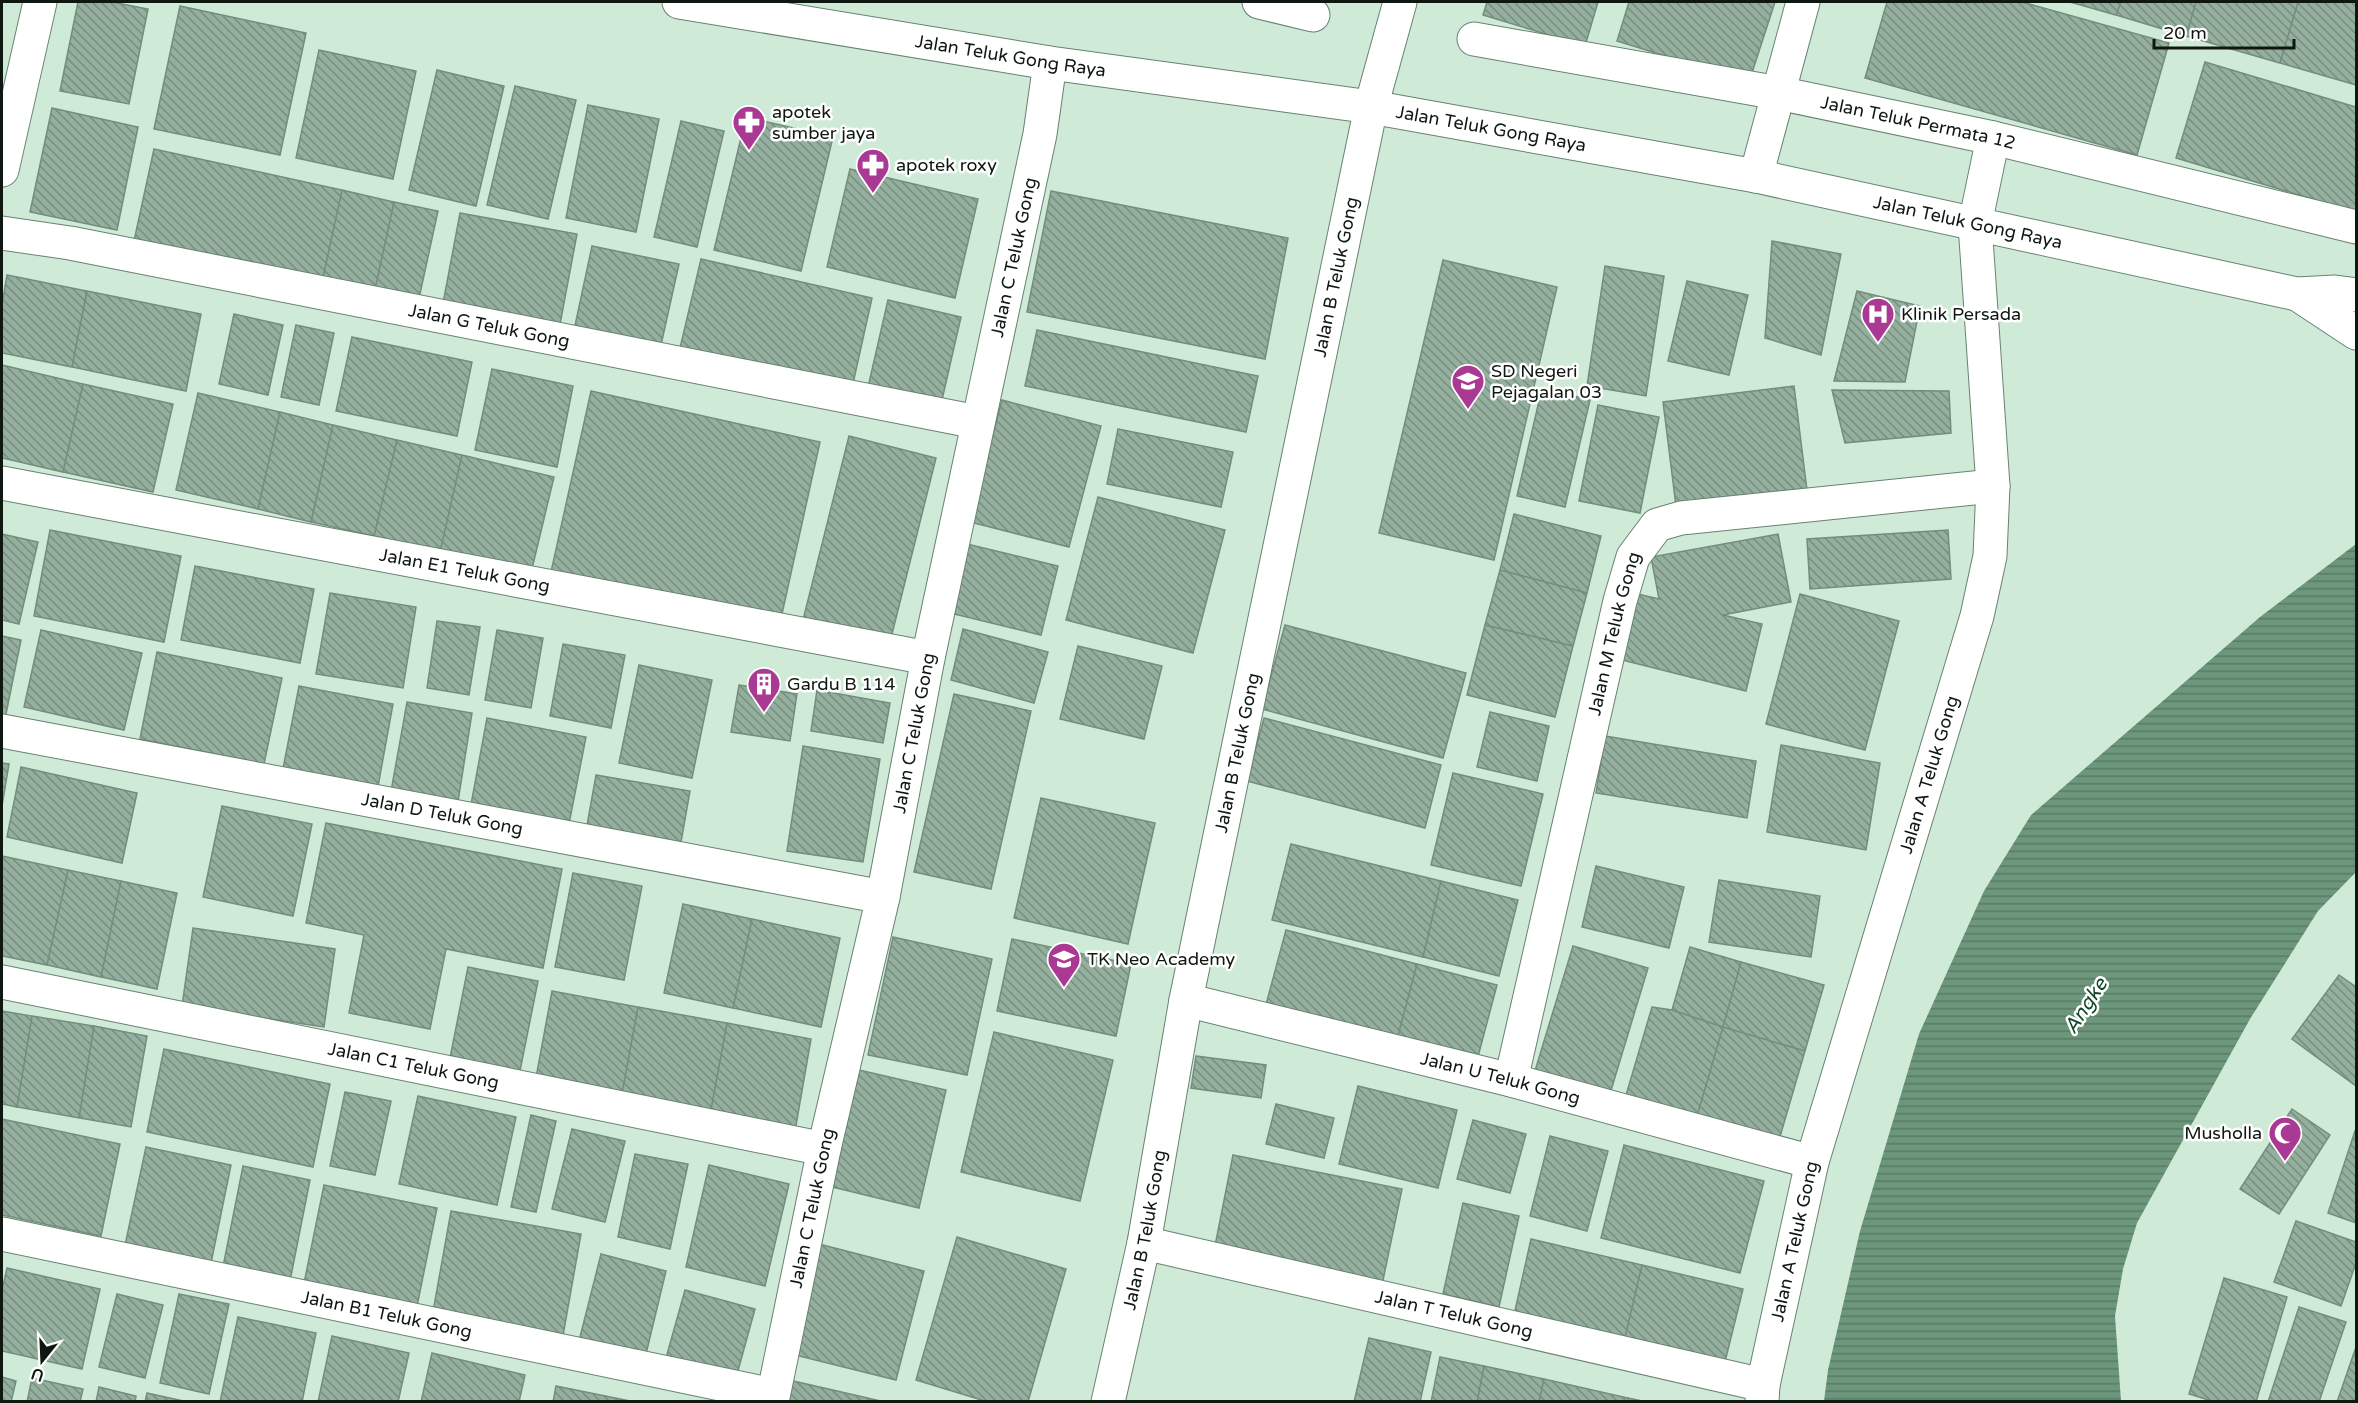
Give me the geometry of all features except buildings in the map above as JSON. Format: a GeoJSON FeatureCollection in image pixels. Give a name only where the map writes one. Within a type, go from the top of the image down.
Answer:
{"type":"FeatureCollection","features":[{"type":"Feature","properties":{"kind":"street"},"geometry":{"type":"LineString","coordinates":[[2,170],[40,2]]}},
{"type":"Feature","properties":{"kind":"street","name":"Jalan Teluk Gong Raya"},"geometry":{"type":"LineString","coordinates":[[680,2],[732,6],[1050,63],[1371,107],[1756,176],[2296,294],[2335,292],[2356,295]]}},
{"type":"Feature","properties":{"kind":"street"},"geometry":{"type":"LineString","coordinates":[[1259,2],[1313,15]]}},
{"type":"Feature","properties":{"kind":"street","name":"Jalan B Teluk Gong"},"geometry":{"type":"LineString","coordinates":[[1108,1401],[1144,1243],[1186,1000],[1371,107],[1400,2]]}},
{"type":"Feature","properties":{"kind":"street"},"geometry":{"type":"LineString","coordinates":[[1756,176],[1803,2]]}},
{"type":"Feature","properties":{"kind":"street","name":"Jalan Teluk Permata 12"},"geometry":{"type":"LineString","coordinates":[[1474,39],[1778,93],[1993,138],[2356,227]]}},
{"type":"Feature","properties":{"kind":"street","name":"Jalan C Teluk Gong"},"geometry":{"type":"LineString","coordinates":[[772,1398],[824,1149],[883,897],[928,658],[1040,134],[1050,63]]}},
{"type":"Feature","properties":{"kind":"street","name":"Jalan A Teluk Gong"},"geometry":{"type":"LineString","coordinates":[[1763,1393],[1812,1162],[1977,616],[1990,556],[1993,486],[1975,224],[1993,138]]}},
{"type":"Feature","properties":{"kind":"street","name":"Jalan G Teluk Gong"},"geometry":{"type":"LineString","coordinates":[[2,233],[81,246],[977,422]]}},
{"type":"Feature","properties":{"kind":"street","name":"Jalan Teluk Gong Raya"},"geometry":{"type":"LineString","coordinates":[[2296,294],[2356,333]]}},
{"type":"Feature","properties":{"kind":"street","name":"Jalan E1 Teluk Gong"},"geometry":{"type":"LineString","coordinates":[[2,483],[928,658]]}},
{"type":"Feature","properties":{"kind":"street","name":"Jalan M Teluk Gong"},"geometry":{"type":"LineString","coordinates":[[1510,1080],[1620,601],[1633,557],[1657,525],[1681,518],[1993,486]]}},
{"type":"Feature","properties":{"kind":"street","name":"Jalan D Teluk Gong"},"geometry":{"type":"LineString","coordinates":[[2,731],[883,897]]}},
{"type":"Feature","properties":{"kind":"street","name":"Jalan C1 Teluk Gong"},"geometry":{"type":"LineString","coordinates":[[2,982],[824,1149]]}},
{"type":"Feature","properties":{"kind":"street","name":"Jalan U Teluk Gong"},"geometry":{"type":"LineString","coordinates":[[1186,1000],[1510,1080],[1812,1162]]}},
{"type":"Feature","properties":{"kind":"street","name":"Jalan B1 Teluk Gong"},"geometry":{"type":"LineString","coordinates":[[2,1234],[772,1398]]}},
{"type":"Feature","properties":{"kind":"street","name":"Jalan T Teluk Gong"},"geometry":{"type":"LineString","coordinates":[[1144,1243],[1763,1393]]}},
{"type":"Feature","properties":{"kind":"water","name":"Angke"},"geometry":{"type":"Polygon","coordinates":[[[2356,544],[2356,872],[2318,911],[2250,1019],[2137,1223],[2123,1269],[2115,1316],[2121,1401],[1824,1401],[1828,1370],[1860,1231],[1919,1034],[1984,891],[2031,815],[2260,617],[2356,544]]]}},
{"type":"Feature","properties":{"kind":"place","name":"apotek sumber jaya"},"geometry":{"type":"Point","coordinates":[749,151]}},
{"type":"Feature","properties":{"kind":"place","name":"apotek roxy"},"geometry":{"type":"Point","coordinates":[873,194]}},
{"type":"Feature","properties":{"kind":"place","name":"Klinik Persada"},"geometry":{"type":"Point","coordinates":[1878,343]}},
{"type":"Feature","properties":{"kind":"place","name":"SD Negeri Pejagalan 03"},"geometry":{"type":"Point","coordinates":[1468,410]}},
{"type":"Feature","properties":{"kind":"place","name":"Gardu B 114"},"geometry":{"type":"Point","coordinates":[764,713]}},
{"type":"Feature","properties":{"kind":"place","name":"TK Neo Academy"},"geometry":{"type":"Point","coordinates":[1064,988]}},
{"type":"Feature","properties":{"kind":"place","name":"Musholla"},"geometry":{"type":"Point","coordinates":[2285,1162]}}]}
